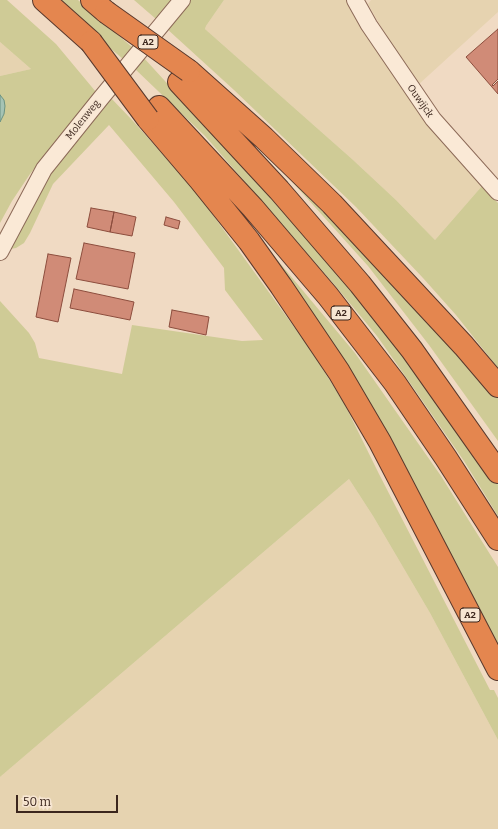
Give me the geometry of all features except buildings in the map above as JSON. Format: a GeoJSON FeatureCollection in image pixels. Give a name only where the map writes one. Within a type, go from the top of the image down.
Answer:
{"type":"FeatureCollection","features":[{"type":"Feature","properties":{"kind":"highway","name":"A2"},"geometry":{"type":"LineString","coordinates":[[44,0],[89,40],[153,113],[253,208],[328,296],[395,383],[446,458],[498,539]]}},
{"type":"Feature","properties":{"kind":"highway","name":"A2"},"geometry":{"type":"LineString","coordinates":[[99,6],[184,77],[264,138],[332,204],[454,334],[498,386]]}},
{"type":"Feature","properties":{"kind":"highway","name":"A2"},"geometry":{"type":"LineString","coordinates":[[184,77],[360,284],[412,350],[498,472]]}},
{"type":"Feature","properties":{"kind":"highway","name":"A2"},"geometry":{"type":"LineString","coordinates":[[153,113],[200,180],[249,241],[294,305],[338,372],[380,442],[498,669]]}},
{"type":"Feature","properties":{"kind":"street","name":"Molenweg"},"geometry":{"type":"LineString","coordinates":[[0,252],[44,169],[182,0]]}},
{"type":"Feature","properties":{"kind":"street","name":"Ouwijck"},"geometry":{"type":"LineString","coordinates":[[355,0],[369,25],[433,119],[498,192]]}},
{"type":"Feature","properties":{"kind":"shaded area"},"geometry":{"type":"Polygon","coordinates":[[[0,0],[7,0],[56,44],[96,92],[30,174],[12,201],[0,223],[0,122],[4,114],[0,95],[0,76],[31,69],[0,42],[0,0]]]}},
{"type":"Feature","properties":{"kind":"shaded area"},"geometry":{"type":"Polygon","coordinates":[[[53,0],[78,0],[133,48],[123,59],[53,0]]]}},
{"type":"Feature","properties":{"kind":"shaded area"},"geometry":{"type":"Polygon","coordinates":[[[134,0],[172,0],[156,19],[134,0]]]}},
{"type":"Feature","properties":{"kind":"shaded area"},"geometry":{"type":"Polygon","coordinates":[[[190,0],[224,0],[205,29],[352,159],[396,200],[435,240],[482,186],[498,203],[498,368],[456,315],[356,207],[234,90],[166,28],[190,0]]]}},
{"type":"Feature","properties":{"kind":"shaded area"},"geometry":{"type":"Polygon","coordinates":[[[224,0],[346,0],[375,47],[482,186],[435,240],[396,200],[352,159],[205,29],[224,0]]]}},
{"type":"Feature","properties":{"kind":"shaded area"},"geometry":{"type":"Polygon","coordinates":[[[371,0],[498,0],[498,12],[418,85],[389,41],[368,4],[371,0]]]}},
{"type":"Feature","properties":{"kind":"shaded area"},"geometry":{"type":"Polygon","coordinates":[[[0,42],[31,69],[0,76],[0,42]]]}},
{"type":"Feature","properties":{"kind":"shaded area"},"geometry":{"type":"Polygon","coordinates":[[[143,57],[390,327],[478,452],[498,485],[498,516],[464,461],[377,336],[205,136],[134,68],[143,57]]]}},
{"type":"Feature","properties":{"kind":"shaded area"},"geometry":{"type":"Polygon","coordinates":[[[0,95],[4,100],[5,106],[4,114],[0,122],[0,95]]]}},
{"type":"Feature","properties":{"kind":"shaded area"},"geometry":{"type":"Polygon","coordinates":[[[110,97],[197,193],[310,349],[344,403],[490,690],[494,690],[498,698],[498,740],[430,613],[373,516],[349,479],[0,777],[0,301],[29,333],[35,343],[39,358],[122,374],[132,325],[242,341],[263,340],[225,290],[224,268],[174,202],[109,125],[53,184],[24,243],[16,248],[10,249],[43,181],[110,97]]]}},
{"type":"Feature","properties":{"kind":"shaded area"},"geometry":{"type":"Polygon","coordinates":[[[282,164],[498,396],[498,441],[429,345],[368,266],[278,166],[282,164]]]}},
{"type":"Feature","properties":{"kind":"shaded area"},"geometry":{"type":"Polygon","coordinates":[[[233,207],[355,353],[441,476],[498,567],[498,645],[233,207]]]}},
{"type":"Feature","properties":{"kind":"shaded area"},"geometry":{"type":"Polygon","coordinates":[[[349,479],[373,516],[430,613],[498,740],[498,829],[0,829],[0,777],[349,479]]]}}]}
